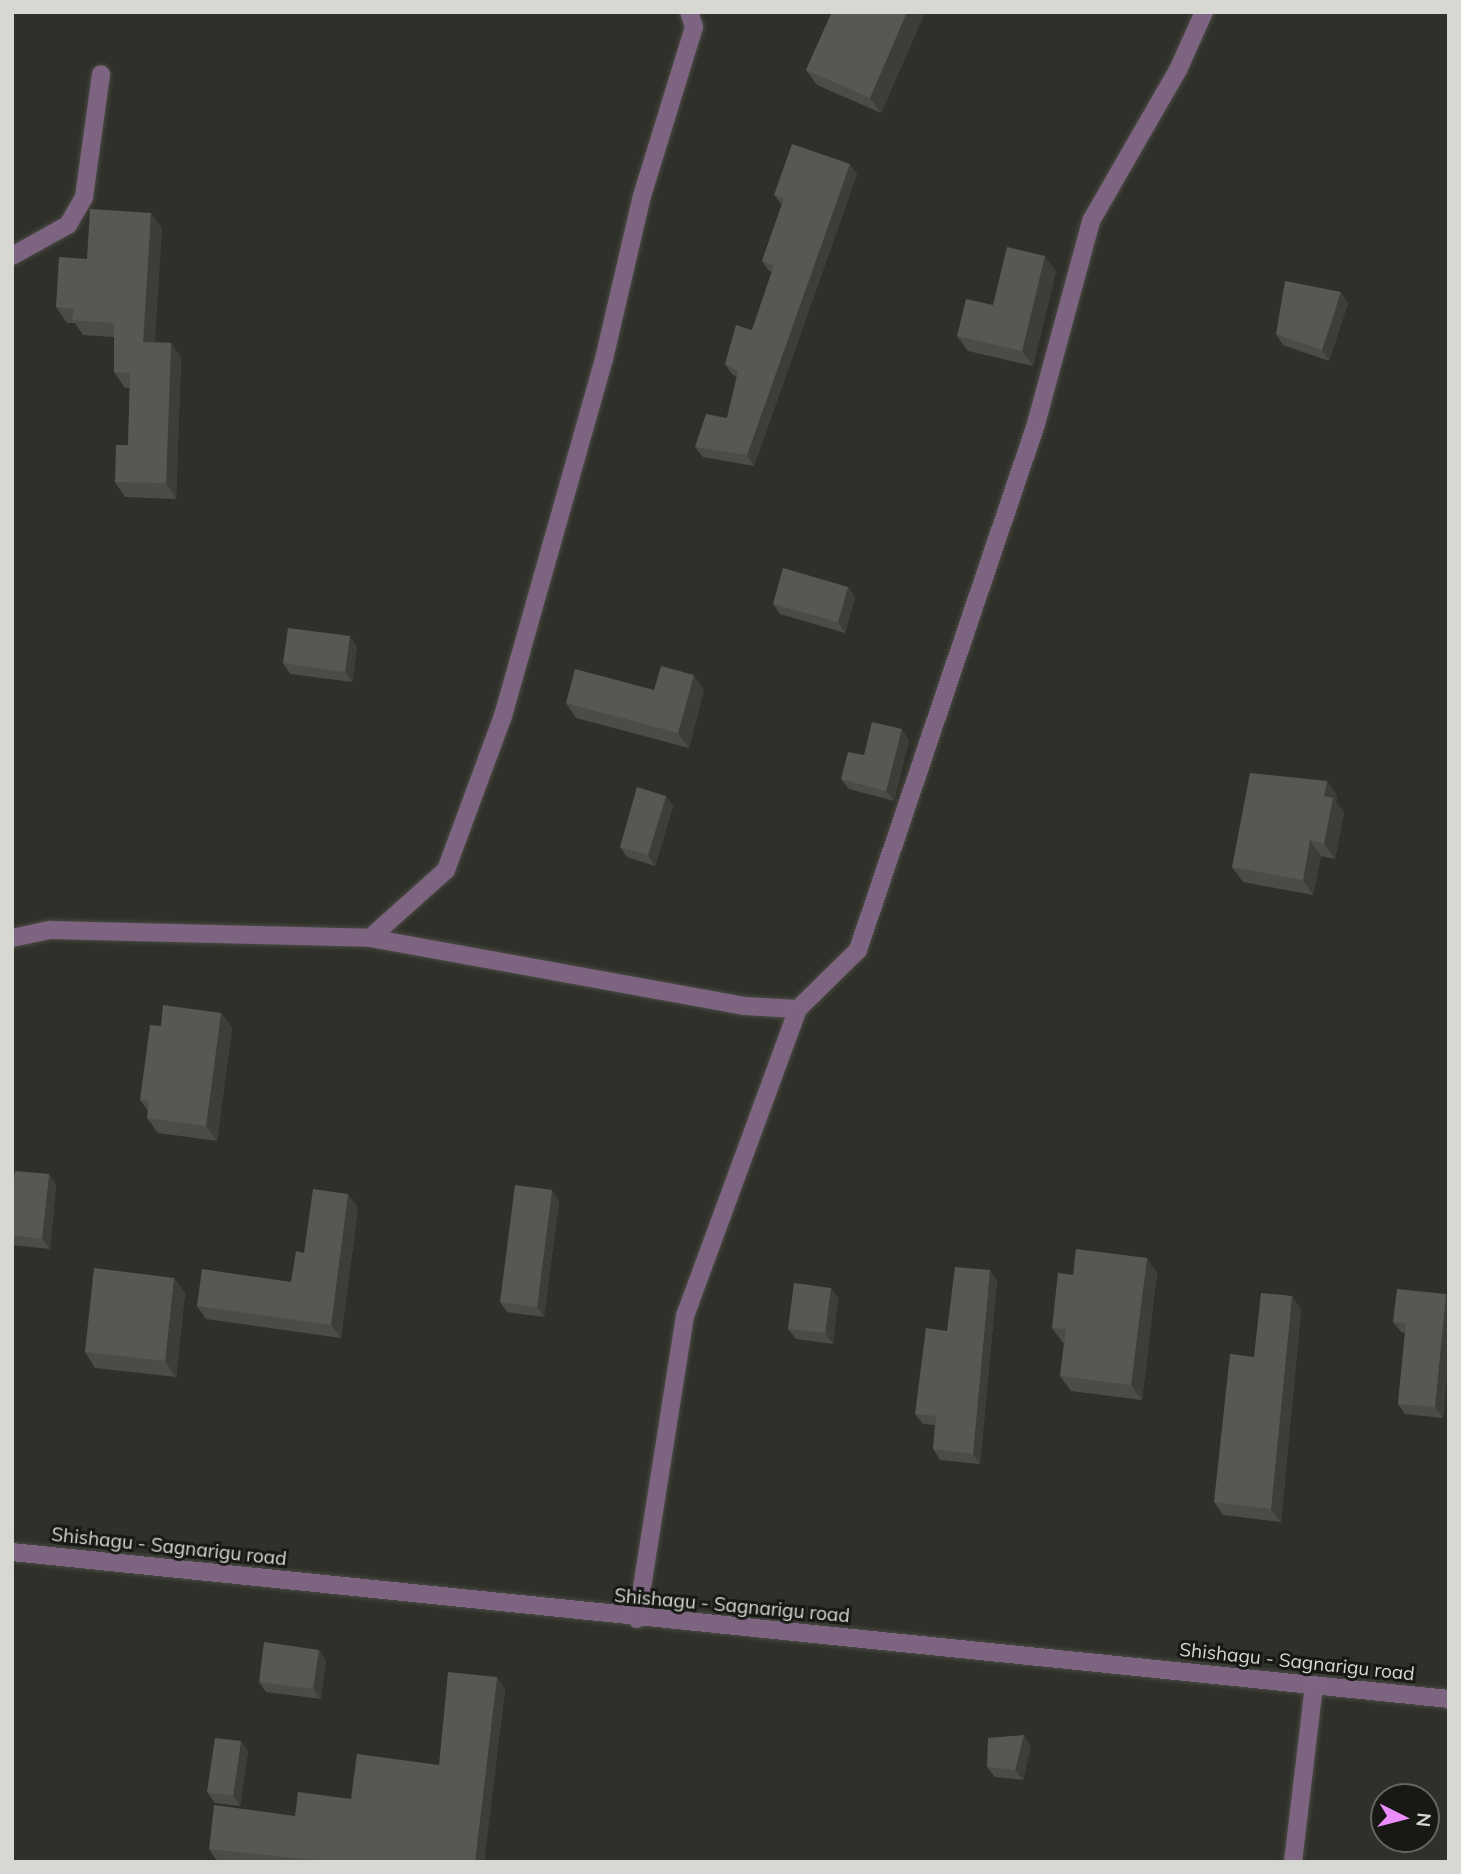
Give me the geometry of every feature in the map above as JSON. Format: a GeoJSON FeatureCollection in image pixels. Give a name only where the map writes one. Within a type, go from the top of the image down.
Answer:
{"type":"FeatureCollection","features":[{"type":"Feature","properties":{"kind":"street"},"geometry":{"type":"LineString","coordinates":[[370,937],[446,870],[503,716],[604,359],[642,196],[694,27],[689,12]]}},
{"type":"Feature","properties":{"kind":"street"},"geometry":{"type":"LineString","coordinates":[[636,1619],[685,1316],[798,1009],[858,950],[1036,424],[1091,222],[1178,71],[1204,12]]}},
{"type":"Feature","properties":{"kind":"street"},"geometry":{"type":"LineString","coordinates":[[12,256],[68,225],[84,197],[101,74]]}},
{"type":"Feature","properties":{"kind":"street"},"geometry":{"type":"LineString","coordinates":[[12,938],[50,930],[370,937],[744,1006],[798,1009]]}},
{"type":"Feature","properties":{"kind":"street","name":"Shishagu - Sagnarigu road"},"geometry":{"type":"LineString","coordinates":[[12,1552],[636,1619],[1449,1699]]}},
{"type":"Feature","properties":{"kind":"street"},"geometry":{"type":"LineString","coordinates":[[1293,1862],[1314,1686]]}},
{"type":"Feature","properties":{"kind":"building"},"geometry":{"type":"Polygon","coordinates":[[[832,12],[907,12],[870,98],[806,70],[832,12]]]}},
{"type":"Feature","properties":{"kind":"building"},"geometry":{"type":"Polygon","coordinates":[[[792,144],[850,164],[747,455],[695,447],[706,414],[727,418],[738,371],[725,364],[736,325],[752,330],[774,265],[762,261],[784,198],[774,195],[792,144]]]}},
{"type":"Feature","properties":{"kind":"building"},"geometry":{"type":"Polygon","coordinates":[[[90,209],[151,213],[143,342],[171,343],[166,483],[115,482],[116,445],[128,445],[130,373],[114,372],[114,323],[72,320],[74,309],[56,307],[59,257],[87,259],[90,209]]]}},
{"type":"Feature","properties":{"kind":"building"},"geometry":{"type":"Polygon","coordinates":[[[1007,247],[1045,256],[1022,351],[957,336],[966,299],[993,305],[1007,247]]]}},
{"type":"Feature","properties":{"kind":"building"},"geometry":{"type":"Polygon","coordinates":[[[1285,281],[1341,292],[1322,350],[1276,334],[1285,281]]]}},
{"type":"Feature","properties":{"kind":"building"},"geometry":{"type":"Polygon","coordinates":[[[783,568],[848,587],[838,622],[773,604],[783,568]]]}},
{"type":"Feature","properties":{"kind":"building"},"geometry":{"type":"Polygon","coordinates":[[[288,628],[350,636],[345,672],[283,663],[288,628]]]}},
{"type":"Feature","properties":{"kind":"building"},"geometry":{"type":"Polygon","coordinates":[[[661,666],[694,675],[678,733],[566,703],[575,669],[654,690],[661,666]]]}},
{"type":"Feature","properties":{"kind":"building"},"geometry":{"type":"Polygon","coordinates":[[[872,722],[902,729],[886,791],[841,779],[848,752],[864,755],[872,722]]]}},
{"type":"Feature","properties":{"kind":"building"},"geometry":{"type":"Polygon","coordinates":[[[1250,773],[1327,781],[1324,796],[1333,798],[1324,844],[1310,840],[1303,880],[1232,867],[1250,773]]]}},
{"type":"Feature","properties":{"kind":"building"},"geometry":{"type":"Polygon","coordinates":[[[637,787],[666,796],[648,855],[620,847],[637,787]]]}},
{"type":"Feature","properties":{"kind":"building"},"geometry":{"type":"Polygon","coordinates":[[[163,1005],[221,1013],[206,1126],[147,1118],[149,1101],[140,1100],[150,1025],[161,1026],[163,1005]]]}},
{"type":"Feature","properties":{"kind":"building"},"geometry":{"type":"Polygon","coordinates":[[[15,1171],[49,1174],[42,1239],[12,1235],[15,1171]]]}},
{"type":"Feature","properties":{"kind":"building"},"geometry":{"type":"Polygon","coordinates":[[[515,1185],[552,1190],[537,1307],[500,1302],[515,1185]]]}},
{"type":"Feature","properties":{"kind":"building"},"geometry":{"type":"Polygon","coordinates":[[[313,1189],[348,1194],[331,1325],[197,1306],[202,1269],[291,1282],[296,1251],[304,1253],[313,1189]]]}},
{"type":"Feature","properties":{"kind":"building"},"geometry":{"type":"Polygon","coordinates":[[[1076,1249],[1147,1258],[1131,1385],[1060,1376],[1066,1329],[1052,1328],[1058,1273],[1073,1275],[1076,1249]]]}},
{"type":"Feature","properties":{"kind":"building"},"geometry":{"type":"Polygon","coordinates":[[[955,1267],[990,1270],[973,1454],[933,1449],[936,1416],[915,1414],[926,1328],[947,1331],[955,1267]]]}},
{"type":"Feature","properties":{"kind":"building"},"geometry":{"type":"Polygon","coordinates":[[[94,1268],[174,1278],[165,1361],[85,1352],[94,1268]]]}},
{"type":"Feature","properties":{"kind":"building"},"geometry":{"type":"Polygon","coordinates":[[[794,1283],[831,1288],[825,1333],[788,1329],[794,1283]]]}},
{"type":"Feature","properties":{"kind":"building"},"geometry":{"type":"Polygon","coordinates":[[[1397,1289],[1446,1294],[1435,1407],[1398,1404],[1406,1323],[1393,1322],[1397,1289]]]}},
{"type":"Feature","properties":{"kind":"building"},"geometry":{"type":"Polygon","coordinates":[[[1261,1293],[1292,1296],[1271,1509],[1214,1502],[1230,1354],[1254,1357],[1261,1293]]]}},
{"type":"Feature","properties":{"kind":"building"},"geometry":{"type":"Polygon","coordinates":[[[264,1642],[319,1650],[313,1689],[259,1682],[264,1642]]]}},
{"type":"Feature","properties":{"kind":"building"},"geometry":{"type":"Polygon","coordinates":[[[448,1672],[497,1677],[475,1862],[332,1862],[209,1849],[214,1805],[295,1816],[298,1792],[351,1799],[357,1754],[439,1765],[448,1672]]]}},
{"type":"Feature","properties":{"kind":"building"},"geometry":{"type":"Polygon","coordinates":[[[1024,1735],[1015,1770],[987,1767],[988,1738],[1024,1735]]]}},
{"type":"Feature","properties":{"kind":"building"},"geometry":{"type":"Polygon","coordinates":[[[215,1738],[241,1741],[233,1796],[207,1792],[215,1738]]]}}]}
